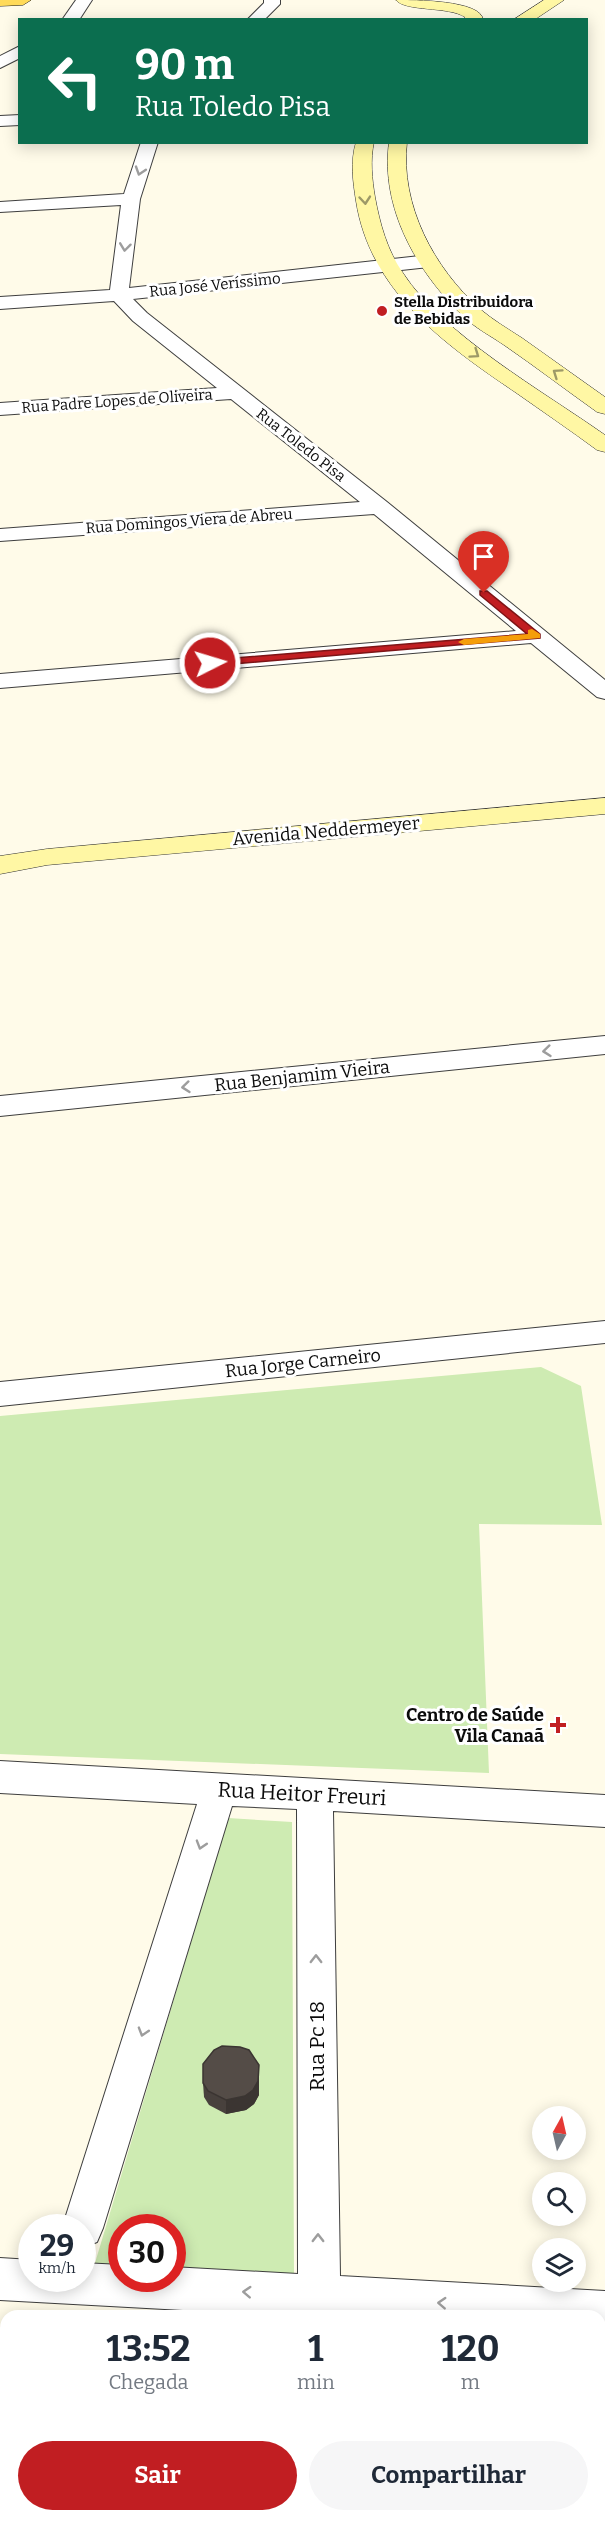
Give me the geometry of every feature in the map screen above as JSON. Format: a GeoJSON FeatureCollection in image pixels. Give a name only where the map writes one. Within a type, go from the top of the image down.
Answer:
{"type":"FeatureCollection","features":[{"type":"Feature","properties":{"kind":"main road"},"geometry":{"type":"LineString","coordinates":[[0,2],[23,0]]}},
{"type":"Feature","properties":{"kind":"main road"},"geometry":{"type":"LineString","coordinates":[[404,0],[471,15]]}},
{"type":"Feature","properties":{"kind":"main road"},"geometry":{"type":"LineString","coordinates":[[524,18],[556,0]]}},
{"type":"Feature","properties":{"kind":"main road"},"geometry":{"type":"LineString","coordinates":[[364,144],[362,154],[366,210],[386,265],[415,304],[446,334],[605,445]]}},
{"type":"Feature","properties":{"kind":"main road"},"geometry":{"type":"LineString","coordinates":[[397,144],[395,152],[397,185],[410,229],[429,261],[471,312],[605,407]]}},
{"type":"Feature","properties":{"kind":"main road","name":"Avenida Neddermeyer"},"geometry":{"type":"LineString","coordinates":[[0,866],[48,857],[605,806]]}},
{"type":"Feature","properties":{"kind":"main road","name":"Avenida Neddermeyer"},"geometry":{"type":"LineString","coordinates":[[0,856],[48,857]]}},
{"type":"Feature","properties":{"kind":"street"},"geometry":{"type":"LineString","coordinates":[[72,18],[84,0]]}},
{"type":"Feature","properties":{"kind":"street"},"geometry":{"type":"LineString","coordinates":[[257,18],[272,4],[272,0]]}},
{"type":"Feature","properties":{"kind":"street"},"geometry":{"type":"LineString","coordinates":[[0,63],[18,52]]}},
{"type":"Feature","properties":{"kind":"street"},"geometry":{"type":"LineString","coordinates":[[0,121],[18,120]]}},
{"type":"Feature","properties":{"kind":"street"},"geometry":{"type":"LineString","coordinates":[[119,295],[131,199],[149,144]]}},
{"type":"Feature","properties":{"kind":"street"},"geometry":{"type":"LineString","coordinates":[[0,207],[131,199]]}},
{"type":"Feature","properties":{"kind":"street","name":"Rua José Veríssimo"},"geometry":{"type":"LineString","coordinates":[[0,303],[119,295],[429,261]]}},
{"type":"Feature","properties":{"kind":"street","name":"Rua Toledo Pisa"},"geometry":{"type":"LineString","coordinates":[[119,295],[140,317],[379,507],[605,692]]}},
{"type":"Feature","properties":{"kind":"street","name":"Rua Padre Lopes de Oliveira"},"geometry":{"type":"LineString","coordinates":[[0,409],[234,393]]}},
{"type":"Feature","properties":{"kind":"street","name":"Rua Domingos Viera de Abreu"},"geometry":{"type":"LineString","coordinates":[[0,535],[379,507]]}},
{"type":"Feature","properties":{"kind":"street"},"geometry":{"type":"LineString","coordinates":[[0,681],[536,636]]}},
{"type":"Feature","properties":{"kind":"street","name":"Rua Benjamim Vieira"},"geometry":{"type":"LineString","coordinates":[[0,1106],[605,1045]]}},
{"type":"Feature","properties":{"kind":"street","name":"Rua Jorge Carneiro"},"geometry":{"type":"LineString","coordinates":[[0,1394],[605,1332]]}},
{"type":"Feature","properties":{"kind":"street","name":"Rua Heitor Freuri"},"geometry":{"type":"LineString","coordinates":[[0,1777],[605,1811]]}},
{"type":"Feature","properties":{"kind":"street"},"geometry":{"type":"LineString","coordinates":[[86,2214],[219,1790]]}},
{"type":"Feature","properties":{"kind":"street","name":"Rua Pc 18"},"geometry":{"type":"LineString","coordinates":[[315,1795],[318,2296]]}},
{"type":"Feature","properties":{"kind":"street"},"geometry":{"type":"LineString","coordinates":[[0,2279],[18,2280]]}},
{"type":"Feature","properties":{"kind":"street"},"geometry":{"type":"LineString","coordinates":[[96,2283],[569,2310]]}},
{"type":"Feature","properties":{"kind":"green space"},"geometry":{"type":"Polygon","coordinates":[[[541,1367],[581,1386],[602,1525],[479,1524],[489,1773],[0,1754],[0,1416],[541,1367]]]}},
{"type":"Feature","properties":{"kind":"green space"},"geometry":{"type":"Polygon","coordinates":[[[228,1818],[292,1822],[294,2275],[186,2269],[186,2214],[110,2214],[228,1818]]]}},
{"type":"Feature","properties":{"kind":"green space"},"geometry":{"type":"Polygon","coordinates":[[[108,2220],[108,2264],[96,2263],[108,2220]]]}},
{"type":"Feature","properties":{"kind":"building"},"geometry":{"type":"Polygon","coordinates":[[[222,2046],[249,2050],[259,2065],[258,2081],[253,2090],[245,2096],[226,2100],[208,2091],[203,2083],[203,2064],[214,2050],[222,2046]]]}},
{"type":"Feature","properties":{"kind":"slow traffic"},"geometry":{"type":"LineString","coordinates":[[464,642],[536,636],[532,632]]}},
{"type":"Feature","properties":{"kind":"place","name":"Stella Distribuidora de Bebidas"},"geometry":{"type":"Point","coordinates":[382,311]}},
{"type":"Feature","properties":{"kind":"place","name":"Centro de Saúde Vila Canaã"},"geometry":{"type":"Point","coordinates":[558,1725]}},
{"type":"Feature","properties":{"kind":"route"},"geometry":{"type":"LineString","coordinates":[[210,663],[536,636],[484,593]]}}]}
